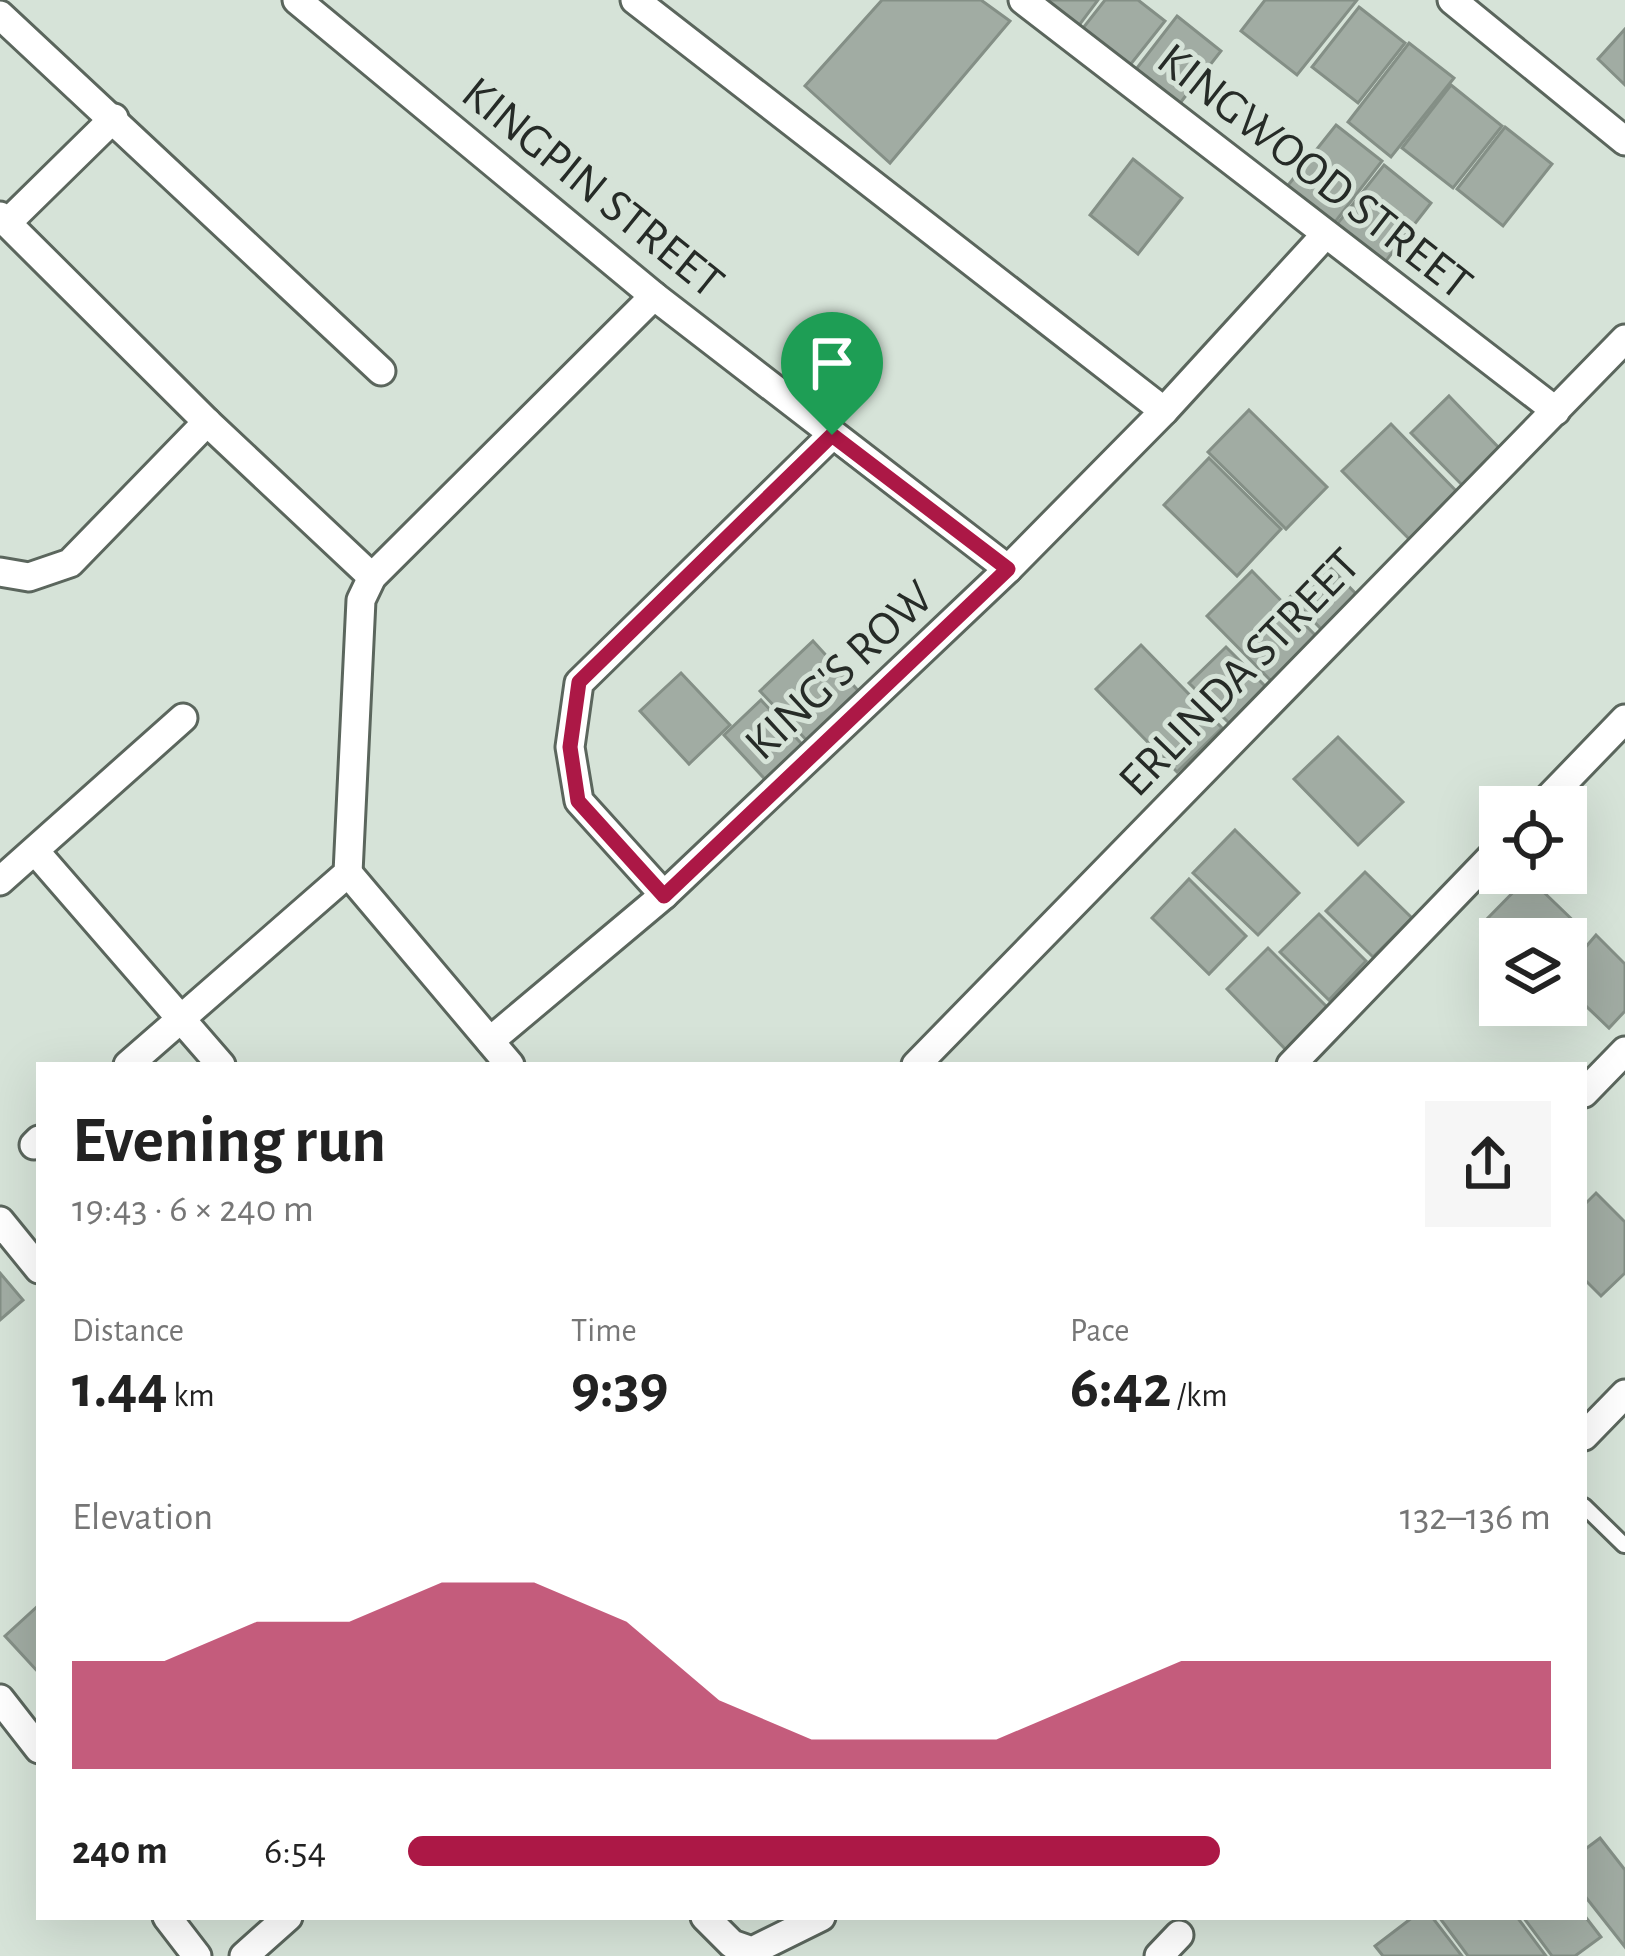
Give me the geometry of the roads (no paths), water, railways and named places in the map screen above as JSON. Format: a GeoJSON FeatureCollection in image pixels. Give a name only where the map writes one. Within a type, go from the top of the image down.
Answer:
{"type":"FeatureCollection","features":[{"type":"Feature","properties":{"kind":"street","name":"KINGPIN STREET"},"geometry":{"type":"LineString","coordinates":[[298,0],[654,296],[1008,569]]}},
{"type":"Feature","properties":{"kind":"street"},"geometry":{"type":"LineString","coordinates":[[635,0],[1164,410]]}},
{"type":"Feature","properties":{"kind":"street","name":"KINGWOOD STREET"},"geometry":{"type":"LineString","coordinates":[[1023,0],[1556,411]]}},
{"type":"Feature","properties":{"kind":"street"},"geometry":{"type":"LineString","coordinates":[[1452,0],[1625,140]]}},
{"type":"Feature","properties":{"kind":"street"},"geometry":{"type":"LineString","coordinates":[[0,15],[381,370]]}},
{"type":"Feature","properties":{"kind":"street"},"geometry":{"type":"LineString","coordinates":[[114,118],[3,220],[372,577]]}},
{"type":"Feature","properties":{"kind":"street","name":"KING'S ROW"},"geometry":{"type":"LineString","coordinates":[[490,1041],[664,896],[1008,569],[1164,410],[1325,235]]}},
{"type":"Feature","properties":{"kind":"street"},"geometry":{"type":"LineString","coordinates":[[508,1062],[348,873],[362,600],[372,577],[654,296]]}},
{"type":"Feature","properties":{"kind":"street","name":"ERLINDA STREET"},"geometry":{"type":"LineString","coordinates":[[919,1062],[1625,339]]}},
{"type":"Feature","properties":{"kind":"street"},"geometry":{"type":"LineString","coordinates":[[0,572],[29,577],[70,563],[207,422]]}},
{"type":"Feature","properties":{"kind":"street"},"geometry":{"type":"LineString","coordinates":[[664,896],[578,801],[570,747],[579,682],[832,435]]}},
{"type":"Feature","properties":{"kind":"street"},"geometry":{"type":"LineString","coordinates":[[0,881],[183,718]]}},
{"type":"Feature","properties":{"kind":"street"},"geometry":{"type":"LineString","coordinates":[[1560,786],[1625,719]]}},
{"type":"Feature","properties":{"kind":"street"},"geometry":{"type":"LineString","coordinates":[[35,851],[218,1062]]}},
{"type":"Feature","properties":{"kind":"street"},"geometry":{"type":"LineString","coordinates":[[1294,1062],[1479,870]]}},
{"type":"Feature","properties":{"kind":"street"},"geometry":{"type":"LineString","coordinates":[[132,1062],[348,873]]}},
{"type":"Feature","properties":{"kind":"street"},"geometry":{"type":"LineString","coordinates":[[1587,1090],[1625,1051]]}},
{"type":"Feature","properties":{"kind":"street"},"geometry":{"type":"LineString","coordinates":[[0,1221],[36,1265]]}},
{"type":"Feature","properties":{"kind":"street"},"geometry":{"type":"LineString","coordinates":[[1587,1433],[1625,1394]]}},
{"type":"Feature","properties":{"kind":"street"},"geometry":{"type":"LineString","coordinates":[[0,1700],[36,1744]]}},
{"type":"Feature","properties":{"kind":"street"},"geometry":{"type":"LineString","coordinates":[[169,1920],[197,1956]]}},
{"type":"Feature","properties":{"kind":"street"},"geometry":{"type":"LineString","coordinates":[[244,1956],[285,1920]]}},
{"type":"Feature","properties":{"kind":"street"},"geometry":{"type":"LineString","coordinates":[[708,1920],[732,1944],[752,1951],[815,1920]]}},
{"type":"Feature","properties":{"kind":"street"},"geometry":{"type":"LineString","coordinates":[[1159,1956],[1178,1935]]}},
{"type":"Feature","properties":{"kind":"lane"},"geometry":{"type":"LineString","coordinates":[[1587,1509],[1624,1545]]}}]}
